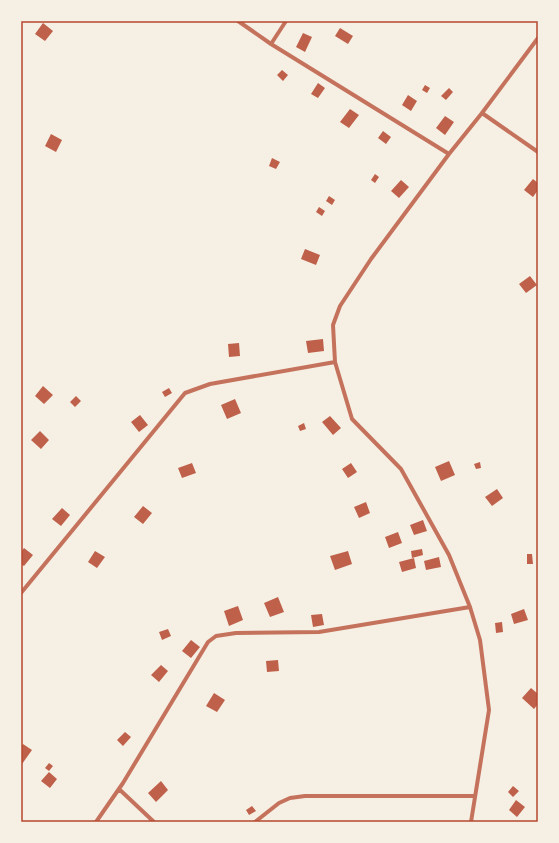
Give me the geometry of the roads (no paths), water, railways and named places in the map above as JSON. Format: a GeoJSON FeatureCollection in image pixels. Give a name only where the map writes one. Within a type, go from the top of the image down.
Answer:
{"type":"FeatureCollection","features":[{"type":"Feature","properties":{"kind":"street"},"geometry":{"type":"LineString","coordinates":[[238,21],[271,44],[449,154]]}},
{"type":"Feature","properties":{"kind":"street"},"geometry":{"type":"LineString","coordinates":[[271,44],[286,21]]}},
{"type":"Feature","properties":{"kind":"street"},"geometry":{"type":"LineString","coordinates":[[471,822],[489,710],[480,640],[470,608],[449,555],[401,469],[352,419],[335,362],[333,325],[340,306],[371,259],[538,38]]}},
{"type":"Feature","properties":{"kind":"street"},"geometry":{"type":"LineString","coordinates":[[482,113],[538,152]]}},
{"type":"Feature","properties":{"kind":"street"},"geometry":{"type":"LineString","coordinates":[[21,593],[185,393],[210,384],[335,362]]}},
{"type":"Feature","properties":{"kind":"street"},"geometry":{"type":"LineString","coordinates":[[96,822],[119,788],[208,642],[216,636],[236,633],[319,632],[470,608]]}},
{"type":"Feature","properties":{"kind":"street"},"geometry":{"type":"LineString","coordinates":[[119,788],[154,822]]}},
{"type":"Feature","properties":{"kind":"street"},"geometry":{"type":"LineString","coordinates":[[255,822],[279,803],[290,798],[305,796],[475,796]]}}]}
